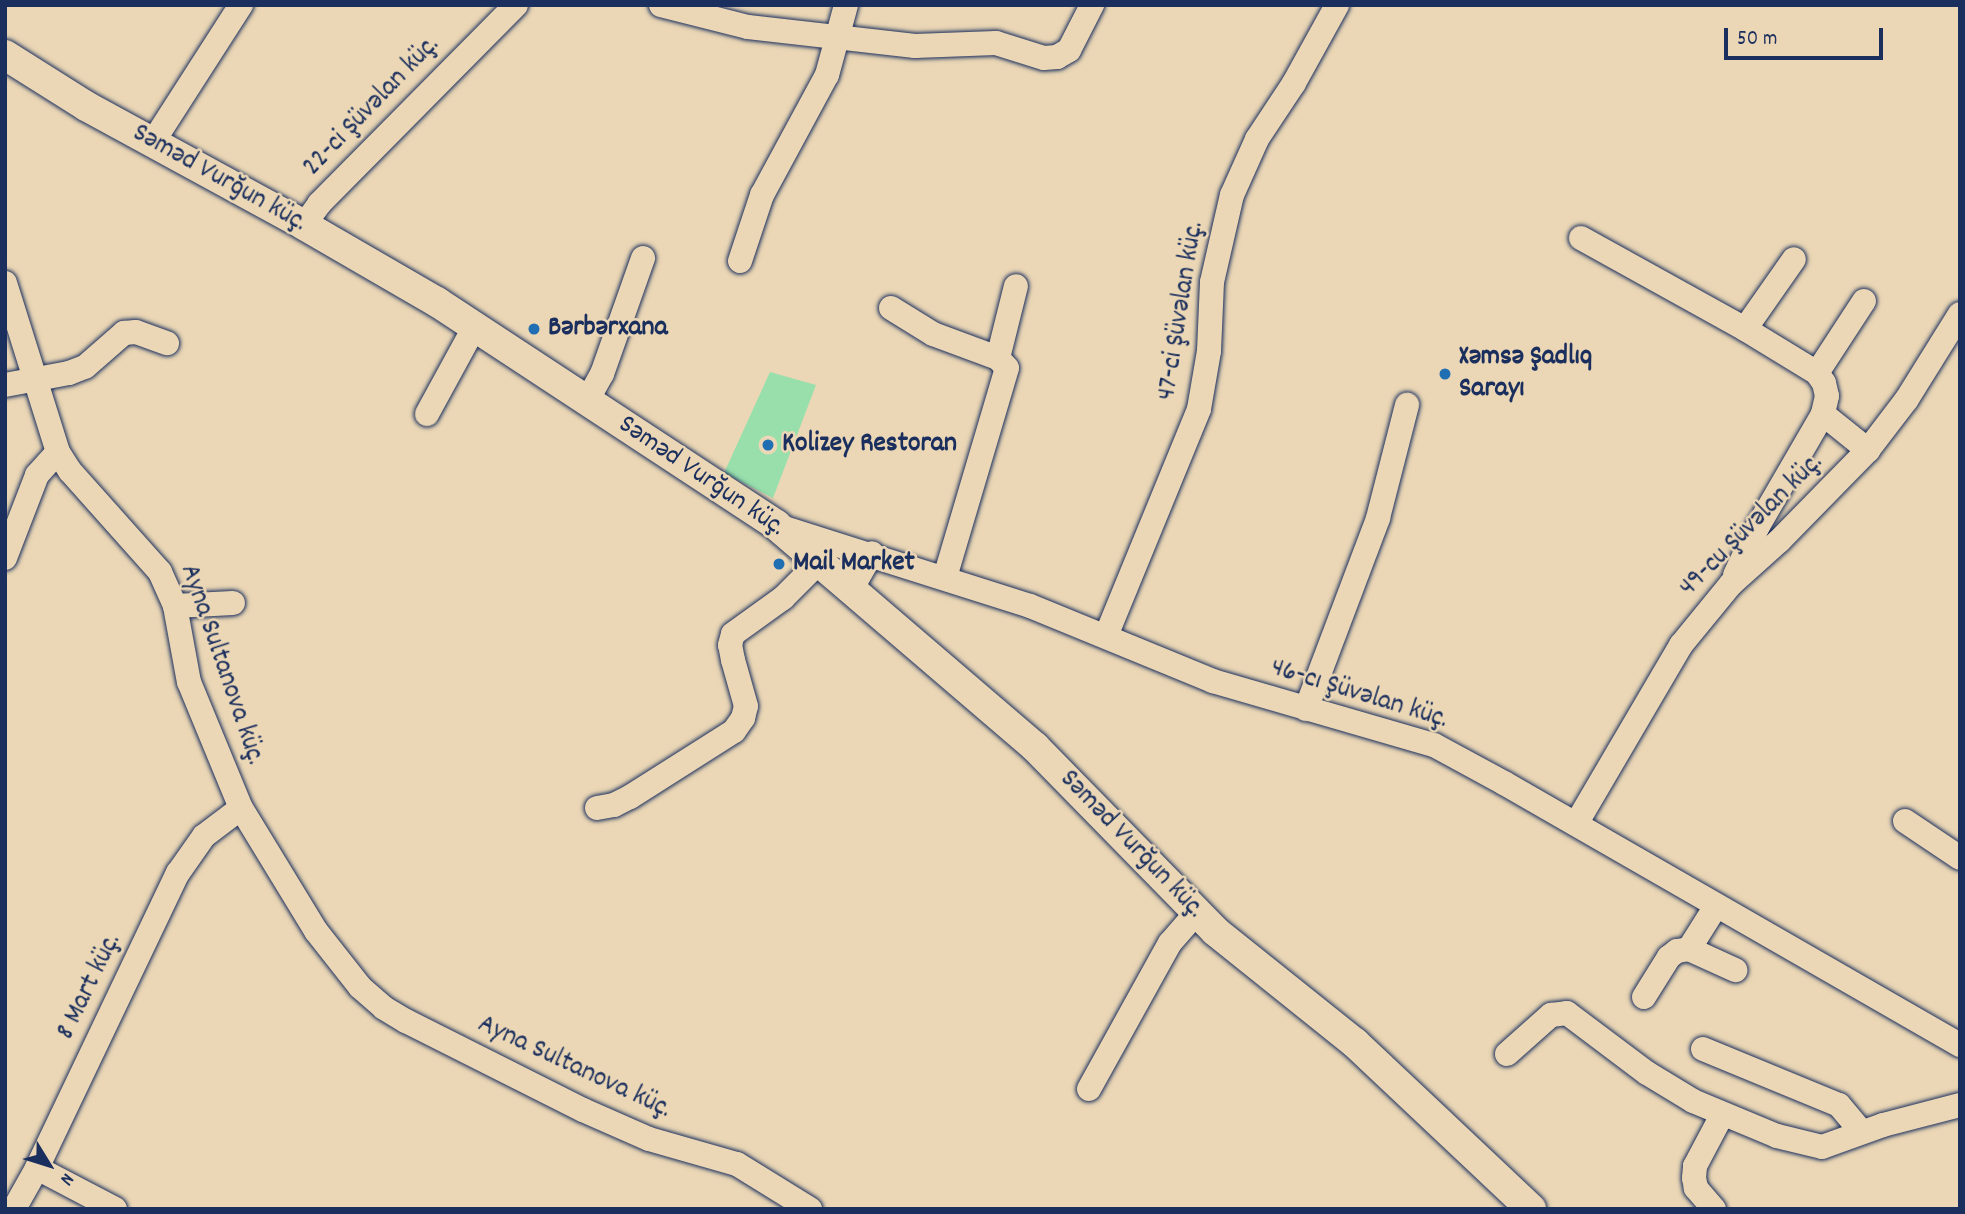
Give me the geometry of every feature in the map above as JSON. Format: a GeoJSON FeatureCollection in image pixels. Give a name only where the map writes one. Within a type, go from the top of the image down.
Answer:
{"type":"FeatureCollection","features":[{"type":"Feature","properties":{"kind":"street"},"geometry":{"type":"LineString","coordinates":[[153,142],[241,5]]}},
{"type":"Feature","properties":{"kind":"street","name":"22-ci Şüvəlan küç."},"geometry":{"type":"LineString","coordinates":[[304,225],[318,204],[516,5]]}},
{"type":"Feature","properties":{"kind":"street"},"geometry":{"type":"LineString","coordinates":[[661,5],[748,27],[915,46],[996,43],[1044,58],[1058,57],[1069,50],[1092,5]]}},
{"type":"Feature","properties":{"kind":"street"},"geometry":{"type":"LineString","coordinates":[[740,261],[762,195],[827,75],[846,5]]}},
{"type":"Feature","properties":{"kind":"street","name":"47-ci Şüvəlan küç."},"geometry":{"type":"LineString","coordinates":[[1106,636],[1199,408],[1209,351],[1212,282],[1232,195],[1257,139],[1294,83],[1336,5]]}},
{"type":"Feature","properties":{"kind":"street","name":"Səməd Vurğun küç."},"geometry":{"type":"LineString","coordinates":[[5,55],[86,106],[304,225],[475,326],[776,525],[1035,747],[1196,914],[1355,1043],[1531,1209]]}},
{"type":"Feature","properties":{"kind":"street"},"geometry":{"type":"LineString","coordinates":[[1581,238],[1745,329],[1817,373],[1827,396],[1823,414],[1758,526],[1731,584]]}},
{"type":"Feature","properties":{"kind":"street"},"geometry":{"type":"LineString","coordinates":[[588,399],[602,374],[643,258]]}},
{"type":"Feature","properties":{"kind":"street"},"geometry":{"type":"LineString","coordinates":[[1745,329],[1794,259]]}},
{"type":"Feature","properties":{"kind":"street","name":"Ayna Sultanova küç."},"geometry":{"type":"LineString","coordinates":[[5,283],[58,452],[70,471],[150,558],[169,587],[189,682],[241,808],[316,931],[360,987],[384,1008],[604,1120],[649,1139],[716,1157],[754,1172],[810,1209]]}},
{"type":"Feature","properties":{"kind":"street"},"geometry":{"type":"LineString","coordinates":[[998,358],[1016,286]]}},
{"type":"Feature","properties":{"kind":"street"},"geometry":{"type":"LineString","coordinates":[[1817,373],[1864,301]]}},
{"type":"Feature","properties":{"kind":"street"},"geometry":{"type":"LineString","coordinates":[[891,308],[933,334],[998,358],[1003,361],[1007,374],[945,578]]}},
{"type":"Feature","properties":{"kind":"street","name":"49-cu Şüvəlan küç."},"geometry":{"type":"LineString","coordinates":[[1576,824],[1675,655],[1731,584],[1779,541],[1868,450],[1907,399],[1960,314]]}},
{"type":"Feature","properties":{"kind":"street"},"geometry":{"type":"LineString","coordinates":[[428,414],[475,326]]}},
{"type":"Feature","properties":{"kind":"street"},"geometry":{"type":"LineString","coordinates":[[5,385],[85,367],[124,333],[136,332],[167,343]]}},
{"type":"Feature","properties":{"kind":"street"},"geometry":{"type":"LineString","coordinates":[[1307,709],[1378,518],[1407,405]]}},
{"type":"Feature","properties":{"kind":"street"},"geometry":{"type":"LineString","coordinates":[[1823,414],[1868,450]]}},
{"type":"Feature","properties":{"kind":"street"},"geometry":{"type":"LineString","coordinates":[[5,558],[37,475],[58,452]]}},
{"type":"Feature","properties":{"kind":"street","name":"46-cı Şüvəlan küç."},"geometry":{"type":"LineString","coordinates":[[776,525],[945,578],[1106,636],[1188,672],[1434,746],[1958,1041]]}},
{"type":"Feature","properties":{"kind":"street"},"geometry":{"type":"LineString","coordinates":[[852,588],[872,553]]}},
{"type":"Feature","properties":{"kind":"street"},"geometry":{"type":"LineString","coordinates":[[597,807],[614,805],[630,797],[734,731],[743,718],[746,706],[730,645],[733,634],[783,598],[820,561]]}},
{"type":"Feature","properties":{"kind":"street"},"geometry":{"type":"LineString","coordinates":[[175,606],[233,603]]}},
{"type":"Feature","properties":{"kind":"street","name":"8 Mart küç."},"geometry":{"type":"LineString","coordinates":[[14,1209],[37,1168],[178,873],[204,836],[241,808]]}},
{"type":"Feature","properties":{"kind":"street"},"geometry":{"type":"LineString","coordinates":[[1905,821],[1960,858]]}},
{"type":"Feature","properties":{"kind":"street"},"geometry":{"type":"LineString","coordinates":[[1689,948],[1716,906]]}},
{"type":"Feature","properties":{"kind":"street"},"geometry":{"type":"LineString","coordinates":[[1089,1089],[1170,943],[1196,914]]}},
{"type":"Feature","properties":{"kind":"street"},"geometry":{"type":"LineString","coordinates":[[1644,997],[1669,957],[1677,951],[1689,948],[1735,970]]}},
{"type":"Feature","properties":{"kind":"street"},"geometry":{"type":"LineString","coordinates":[[1507,1054],[1551,1015],[1567,1013],[1670,1089],[1722,1115],[1804,1145],[1829,1145],[1862,1132],[1960,1105]]}},
{"type":"Feature","properties":{"kind":"street"},"geometry":{"type":"LineString","coordinates":[[1703,1049],[1839,1105],[1862,1132]]}},
{"type":"Feature","properties":{"kind":"street"},"geometry":{"type":"LineString","coordinates":[[1714,1209],[1703,1198],[1693,1178],[1695,1166],[1722,1115]]}},
{"type":"Feature","properties":{"kind":"street"},"geometry":{"type":"LineString","coordinates":[[37,1168],[115,1209]]}},
{"type":"Feature","properties":{"kind":"green space"},"geometry":{"type":"Polygon","coordinates":[[[770,372],[816,385],[773,498],[724,473],[770,372]]]}},
{"type":"Feature","properties":{"kind":"place","name":"Bərbərxana"},"geometry":{"type":"Point","coordinates":[534,329]}},
{"type":"Feature","properties":{"kind":"place","name":"Xəmsə Şadlıq Sarayı"},"geometry":{"type":"Point","coordinates":[1445,374]}},
{"type":"Feature","properties":{"kind":"place","name":"Kolizey Restoran"},"geometry":{"type":"Point","coordinates":[768,445]}},
{"type":"Feature","properties":{"kind":"place","name":"Mail Market"},"geometry":{"type":"Point","coordinates":[779,564]}}]}
